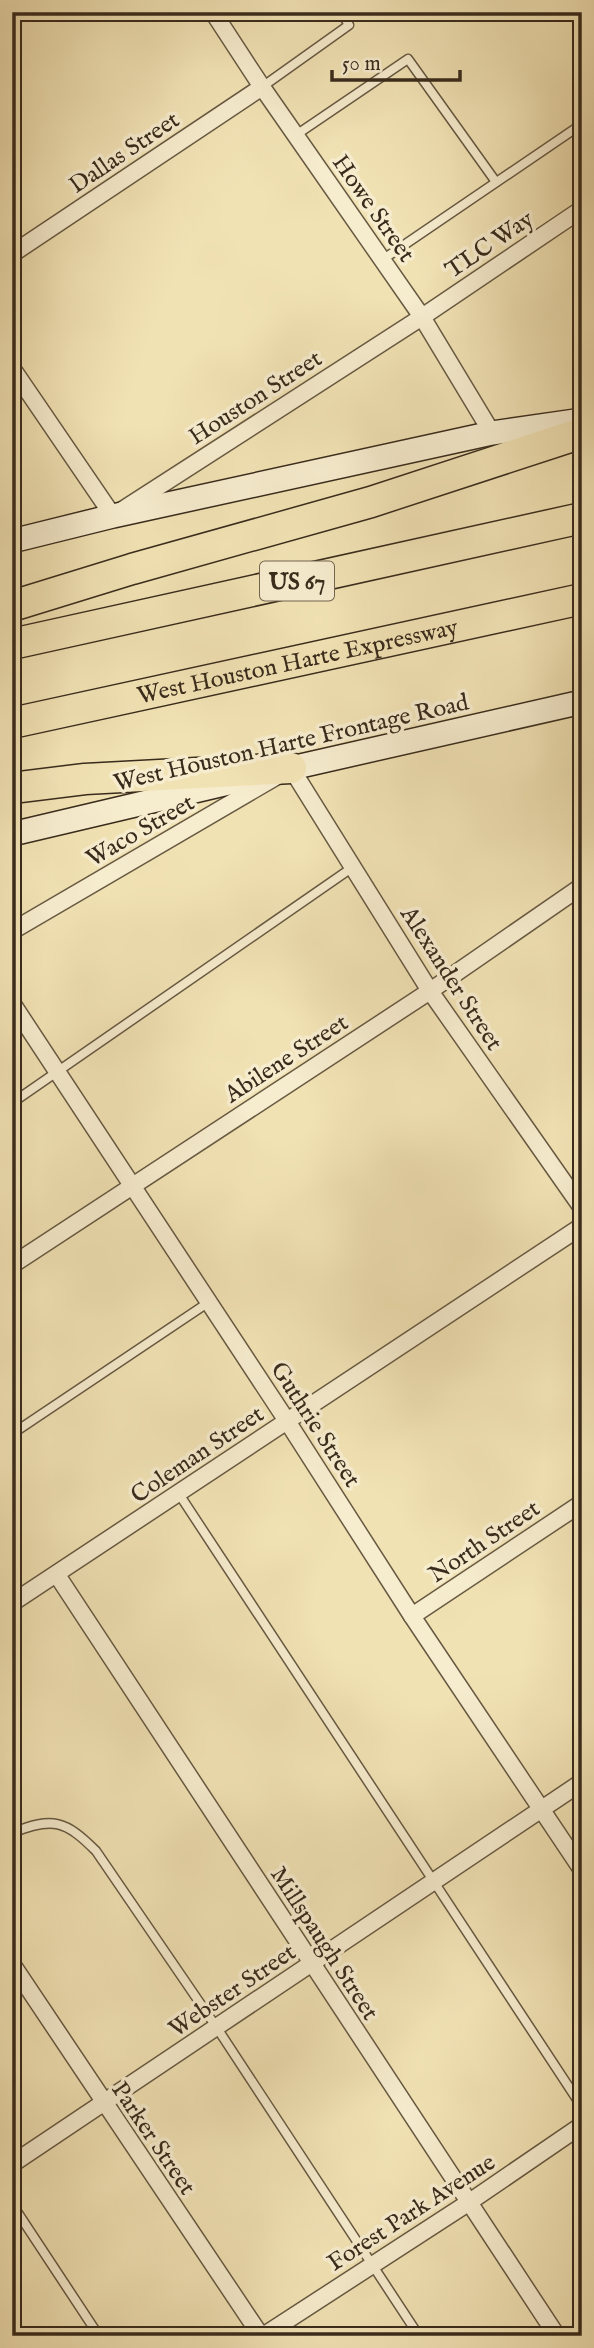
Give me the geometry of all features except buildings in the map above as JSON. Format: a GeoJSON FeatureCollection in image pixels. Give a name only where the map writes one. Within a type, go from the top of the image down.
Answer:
{"type":"FeatureCollection","features":[{"type":"Feature","properties":{"kind":"highway"},"geometry":{"type":"LineString","coordinates":[[12,606],[370,502],[582,433]]}},
{"type":"Feature","properties":{"kind":"highway","name":"US 67"},"geometry":{"type":"LineString","coordinates":[[12,644],[582,518]]}},
{"type":"Feature","properties":{"kind":"highway","name":"West Houston Harte Expressway"},"geometry":{"type":"LineString","coordinates":[[12,723],[582,599]]}},
{"type":"Feature","properties":{"kind":"highway"},"geometry":{"type":"LineString","coordinates":[[12,788],[85,779],[291,768]]}},
{"type":"Feature","properties":{"kind":"main road"},"geometry":{"type":"LineString","coordinates":[[12,541],[113,516],[492,433],[582,420]]}},
{"type":"Feature","properties":{"kind":"main road","name":"West Houston Harte Frontage Road"},"geometry":{"type":"LineString","coordinates":[[12,834],[582,702]]}},
{"type":"Feature","properties":{"kind":"street","name":"Howe Street"},"geometry":{"type":"LineString","coordinates":[[213,12],[422,317],[492,433]]}},
{"type":"Feature","properties":{"kind":"street","name":"Dallas Street"},"geometry":{"type":"LineString","coordinates":[[12,254],[262,87]]}},
{"type":"Feature","properties":{"kind":"street","name":"TLC Way"},"geometry":{"type":"LineString","coordinates":[[422,317],[582,209]]}},
{"type":"Feature","properties":{"kind":"street","name":"Houston Street"},"geometry":{"type":"LineString","coordinates":[[113,516],[422,317]]}},
{"type":"Feature","properties":{"kind":"street"},"geometry":{"type":"LineString","coordinates":[[12,368],[113,516]]}},
{"type":"Feature","properties":{"kind":"street","name":"Alexander Street"},"geometry":{"type":"LineString","coordinates":[[291,768],[430,991],[582,1208]]}},
{"type":"Feature","properties":{"kind":"street","name":"Waco Street"},"geometry":{"type":"LineString","coordinates":[[12,931],[291,768]]}},
{"type":"Feature","properties":{"kind":"street","name":"Abilene Street"},"geometry":{"type":"LineString","coordinates":[[12,1265],[430,991],[582,886]]}},
{"type":"Feature","properties":{"kind":"street","name":"Guthrie Street"},"geometry":{"type":"LineString","coordinates":[[12,1003],[412,1616],[582,1870]]}},
{"type":"Feature","properties":{"kind":"street","name":"Coleman Street"},"geometry":{"type":"LineString","coordinates":[[12,1603],[582,1226]]}},
{"type":"Feature","properties":{"kind":"street","name":"North Street"},"geometry":{"type":"LineString","coordinates":[[412,1616],[582,1503]]}},
{"type":"Feature","properties":{"kind":"street","name":"Millspaugh Street"},"geometry":{"type":"LineString","coordinates":[[57,1575],[557,2336]]}},
{"type":"Feature","properties":{"kind":"street","name":"Webster Street"},"geometry":{"type":"LineString","coordinates":[[12,2164],[582,1782]]}},
{"type":"Feature","properties":{"kind":"street","name":"Parker Street"},"geometry":{"type":"LineString","coordinates":[[12,1964],[262,2336]]}},
{"type":"Feature","properties":{"kind":"street","name":"Forest Park Avenue"},"geometry":{"type":"LineString","coordinates":[[262,2336],[468,2203],[582,2125]]}},
{"type":"Feature","properties":{"kind":"lane"},"geometry":{"type":"LineString","coordinates":[[262,87],[349,24],[341,12]]}},
{"type":"Feature","properties":{"kind":"lane"},"geometry":{"type":"LineString","coordinates":[[295,135],[408,59],[496,182]]}},
{"type":"Feature","properties":{"kind":"lane"},"geometry":{"type":"LineString","coordinates":[[382,260],[582,124]]}},
{"type":"Feature","properties":{"kind":"lane"},"geometry":{"type":"LineString","coordinates":[[12,1103],[353,867]]}},
{"type":"Feature","properties":{"kind":"lane"},"geometry":{"type":"LineString","coordinates":[[12,1434],[209,1302]]}},
{"type":"Feature","properties":{"kind":"lane"},"geometry":{"type":"LineString","coordinates":[[179,1493],[582,2107]]}},
{"type":"Feature","properties":{"kind":"lane"},"geometry":{"type":"LineString","coordinates":[[12,1833],[33,1825],[52,1824],[74,1829],[96,1851],[217,2028],[419,2336]]}},
{"type":"Feature","properties":{"kind":"lane"},"geometry":{"type":"LineString","coordinates":[[12,2204],[99,2336]]}}]}
